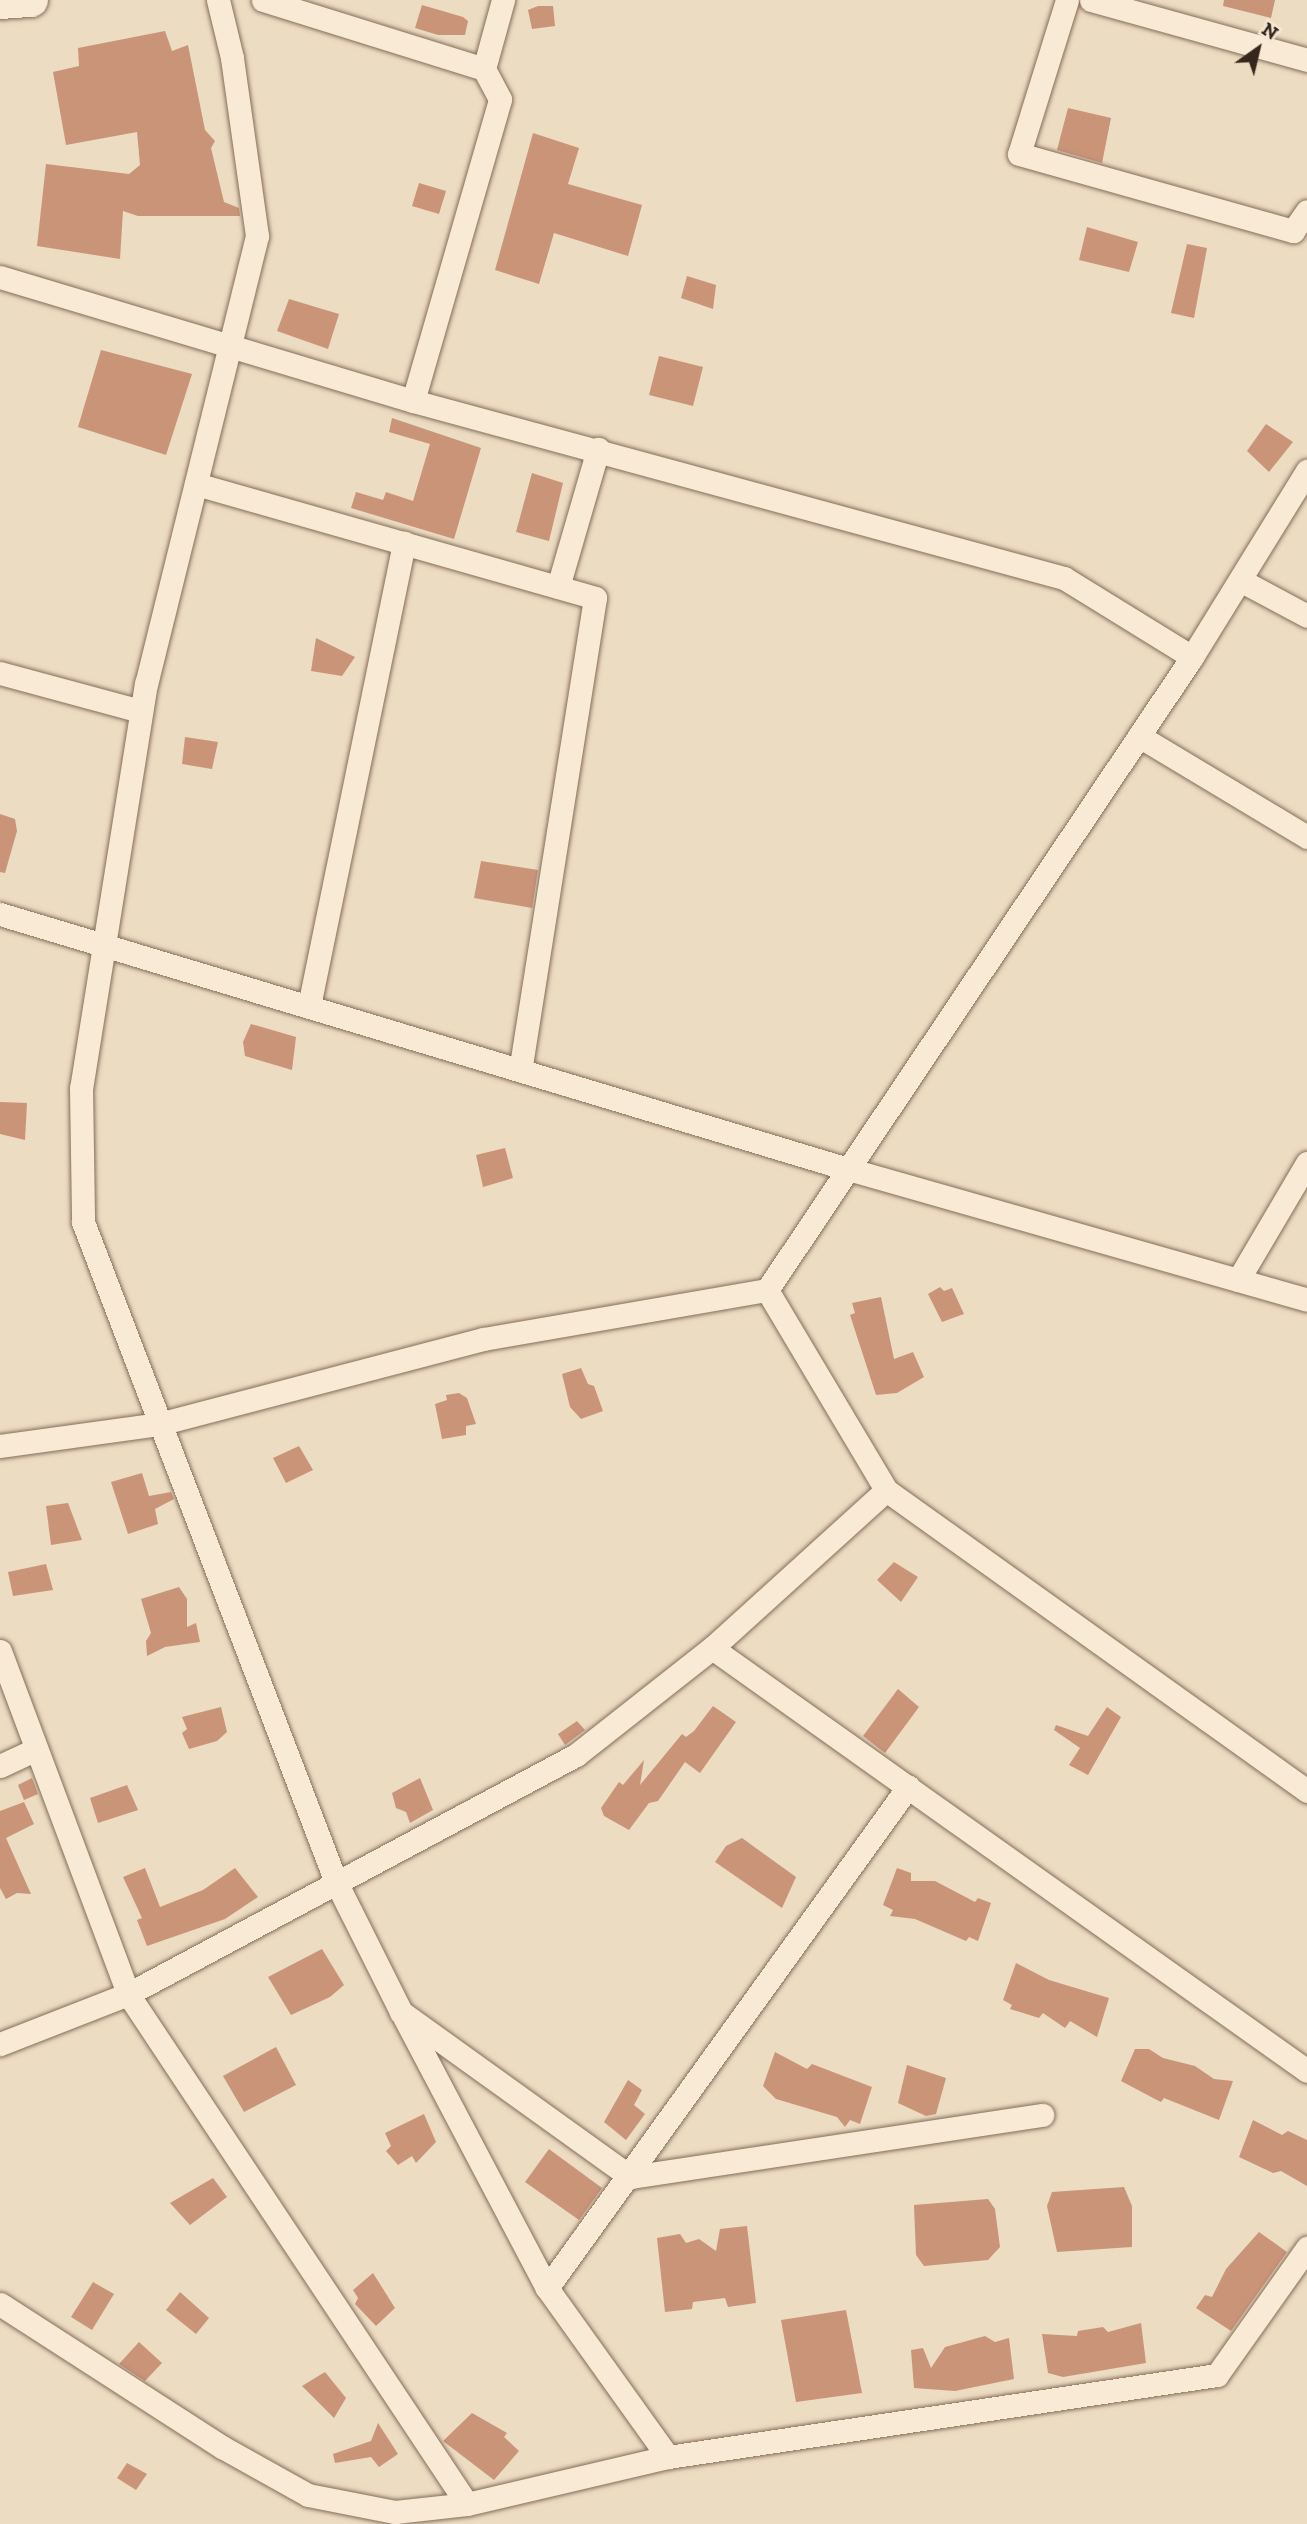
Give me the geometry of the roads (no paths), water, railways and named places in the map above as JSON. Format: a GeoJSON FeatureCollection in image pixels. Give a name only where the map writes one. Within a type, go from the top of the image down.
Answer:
{"type":"FeatureCollection","features":[{"type":"Feature","properties":{"kind":"street"},"geometry":{"type":"LineString","coordinates":[[0,2],[31,0]]}},
{"type":"Feature","properties":{"kind":"street"},"geometry":{"type":"LineString","coordinates":[[218,0],[232,58],[257,236],[141,711],[81,1088],[83,1222],[336,1882],[401,2012],[547,2288],[668,2457]]}},
{"type":"Feature","properties":{"kind":"street"},"geometry":{"type":"LineString","coordinates":[[263,0],[299,5],[484,69],[500,99],[413,401]]}},
{"type":"Feature","properties":{"kind":"street"},"geometry":{"type":"LineString","coordinates":[[484,69],[503,0]]}},
{"type":"Feature","properties":{"kind":"street"},"geometry":{"type":"LineString","coordinates":[[1067,0],[1019,154],[1293,231],[1307,211]]}},
{"type":"Feature","properties":{"kind":"street"},"geometry":{"type":"LineString","coordinates":[[1091,0],[1307,60]]}},
{"type":"Feature","properties":{"kind":"street"},"geometry":{"type":"LineString","coordinates":[[0,277],[413,401],[598,449],[1064,578],[1192,657]]}},
{"type":"Feature","properties":{"kind":"street"},"geometry":{"type":"LineString","coordinates":[[558,587],[598,449]]}},
{"type":"Feature","properties":{"kind":"street"},"geometry":{"type":"LineString","coordinates":[[0,1446],[159,1424],[484,1339],[767,1290],[1192,657],[1307,471]]}},
{"type":"Feature","properties":{"kind":"street"},"geometry":{"type":"LineString","coordinates":[[196,484],[595,598],[520,1070]]}},
{"type":"Feature","properties":{"kind":"street"},"geometry":{"type":"LineString","coordinates":[[309,1006],[404,543]]}},
{"type":"Feature","properties":{"kind":"street"},"geometry":{"type":"LineString","coordinates":[[1240,580],[1307,616]]}},
{"type":"Feature","properties":{"kind":"street"},"geometry":{"type":"LineString","coordinates":[[0,673],[141,711]]}},
{"type":"Feature","properties":{"kind":"street"},"geometry":{"type":"LineString","coordinates":[[1139,736],[1307,837]]}},
{"type":"Feature","properties":{"kind":"street"},"geometry":{"type":"LineString","coordinates":[[0,914],[848,1169],[1307,1300]]}},
{"type":"Feature","properties":{"kind":"street"},"geometry":{"type":"LineString","coordinates":[[1238,1280],[1307,1163]]}},
{"type":"Feature","properties":{"kind":"street"},"geometry":{"type":"LineString","coordinates":[[767,1290],[886,1490],[1307,1791]]}},
{"type":"Feature","properties":{"kind":"street"},"geometry":{"type":"LineString","coordinates":[[0,2044],[128,1994],[576,1755],[712,1648],[886,1490]]}},
{"type":"Feature","properties":{"kind":"street"},"geometry":{"type":"LineString","coordinates":[[712,1648],[1307,2071]]}},
{"type":"Feature","properties":{"kind":"street"},"geometry":{"type":"LineString","coordinates":[[0,1651],[128,1994],[467,2504]]}},
{"type":"Feature","properties":{"kind":"street"},"geometry":{"type":"LineString","coordinates":[[0,1766],[36,1749]]}},
{"type":"Feature","properties":{"kind":"street"},"geometry":{"type":"LineString","coordinates":[[547,2288],[631,2177],[908,1787]]}},
{"type":"Feature","properties":{"kind":"street"},"geometry":{"type":"LineString","coordinates":[[401,2012],[631,2177],[1041,2115]]}},
{"type":"Feature","properties":{"kind":"street"},"geometry":{"type":"LineString","coordinates":[[0,2304],[222,2447],[309,2494],[395,2512],[467,2504],[668,2457],[1217,2375],[1307,2248]]}}]}
